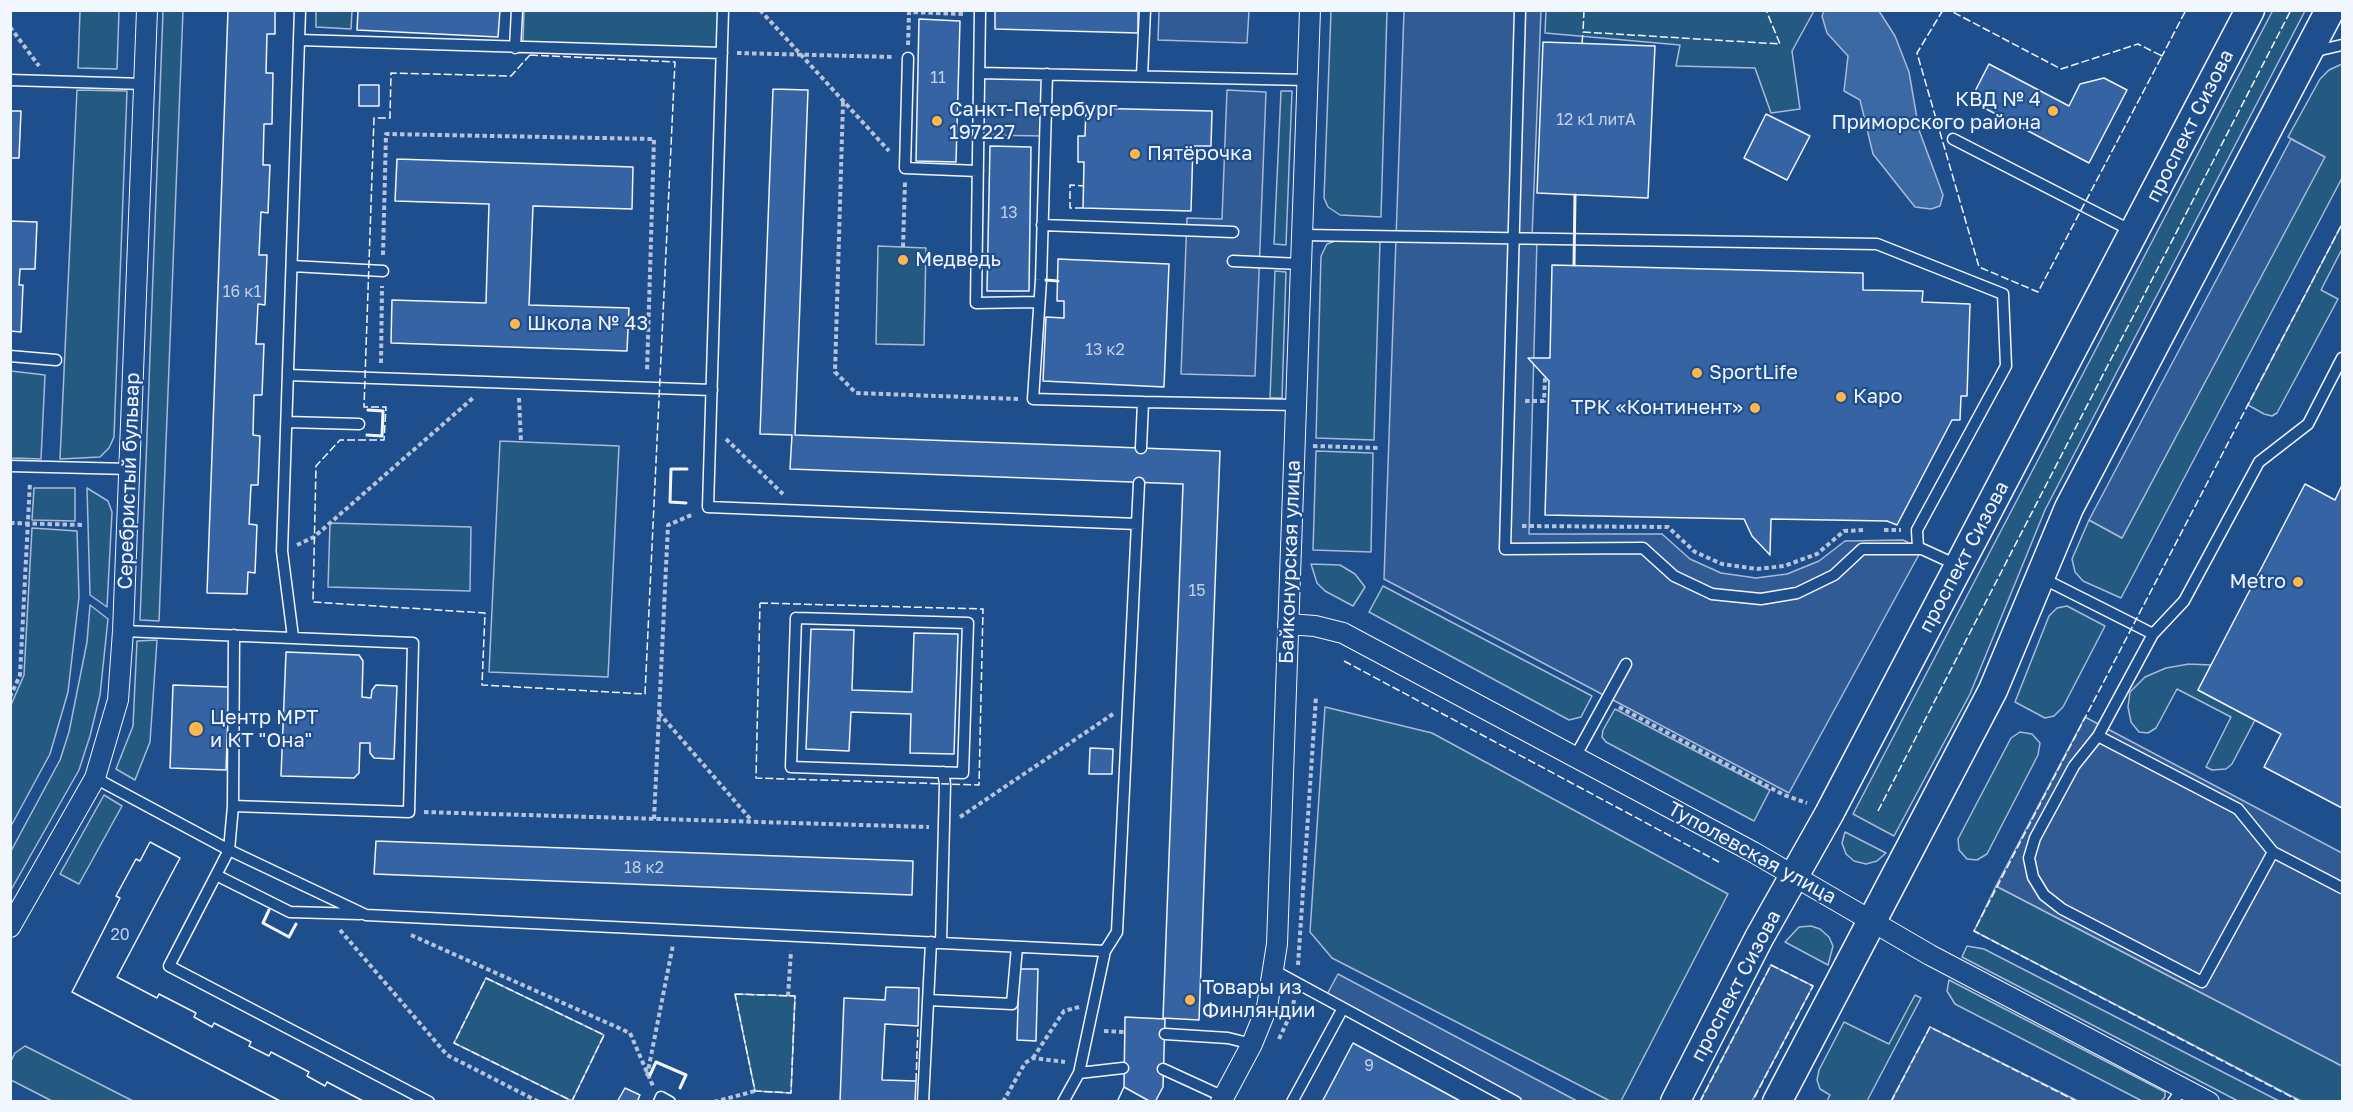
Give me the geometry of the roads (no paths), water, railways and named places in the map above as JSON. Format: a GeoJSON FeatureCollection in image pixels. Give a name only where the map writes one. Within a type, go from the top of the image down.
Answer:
{"type":"FeatureCollection","features":[{"type":"Feature","properties":{"kind":"street","name":"Серебристый бульвар"},"geometry":{"type":"LineString","coordinates":[[10,927],[95,778],[118,700],[123,631],[147,10]]}},
{"type":"Feature","properties":{"kind":"street","name":"Байконурская улица"},"geometry":{"type":"LineString","coordinates":[[1223,1099],[1252,1044],[1267,1007],[1277,944],[1310,10]]}},
{"type":"Feature","properties":{"kind":"street","name":"проспект Сизова"},"geometry":{"type":"LineString","coordinates":[[1675,1101],[2135,233],[2250,10]]}},
{"type":"Feature","properties":{"kind":"street"},"geometry":{"type":"LineString","coordinates":[[1778,1101],[1993,690],[2069,508],[2330,10]]}},
{"type":"Feature","properties":{"kind":"street","name":"Туполевская улица"},"geometry":{"type":"LineString","coordinates":[[1288,624],[1343,633],[1794,876],[2178,1095],[2209,1101]]}},
{"type":"Feature","properties":{"kind":"lane"},"geometry":{"type":"LineString","coordinates":[[293,637],[282,551],[300,10]]}},
{"type":"Feature","properties":{"kind":"lane"},"geometry":{"type":"LineString","coordinates":[[515,48],[517,10]]}},
{"type":"Feature","properties":{"kind":"lane"},"geometry":{"type":"LineString","coordinates":[[723,10],[708,507],[1137,524]]}},
{"type":"Feature","properties":{"kind":"lane"},"geometry":{"type":"LineString","coordinates":[[1142,76],[1145,10]]}},
{"type":"Feature","properties":{"kind":"lane"},"geometry":{"type":"LineString","coordinates":[[1520,10],[1505,549],[1643,548],[1674,576],[1713,594],[1761,599],[1797,593],[1834,575],[1862,549],[1918,548],[1959,566]]}},
{"type":"Feature","properties":{"kind":"lane"},"geometry":{"type":"LineString","coordinates":[[980,13],[976,303],[1038,302]]}},
{"type":"Feature","properties":{"kind":"lane"},"geometry":{"type":"LineString","coordinates":[[299,40],[722,53]]}},
{"type":"Feature","properties":{"kind":"lane"},"geometry":{"type":"LineString","coordinates":[[2307,55],[2328,46],[2343,45]]}},
{"type":"Feature","properties":{"kind":"lane"},"geometry":{"type":"LineString","coordinates":[[908,58],[905,168],[978,171]]}},
{"type":"Feature","properties":{"kind":"lane"},"geometry":{"type":"LineString","coordinates":[[979,73],[1308,80]]}},
{"type":"Feature","properties":{"kind":"lane"},"geometry":{"type":"LineString","coordinates":[[1047,74],[1033,399],[1296,405]]}},
{"type":"Feature","properties":{"kind":"lane"},"geometry":{"type":"LineString","coordinates":[[10,80],[144,84]]}},
{"type":"Feature","properties":{"kind":"lane"},"geometry":{"type":"LineString","coordinates":[[1953,138],[2135,233]]}},
{"type":"Feature","properties":{"kind":"lane"},"geometry":{"type":"LineString","coordinates":[[1042,225],[1233,232]]}},
{"type":"Feature","properties":{"kind":"lane"},"geometry":{"type":"LineString","coordinates":[[1302,235],[1877,244],[2003,294],[2006,366],[1917,530],[1918,548]]}},
{"type":"Feature","properties":{"kind":"lane"},"geometry":{"type":"LineString","coordinates":[[1233,261],[1301,264]]}},
{"type":"Feature","properties":{"kind":"lane"},"geometry":{"type":"LineString","coordinates":[[292,266],[383,271]]}},
{"type":"Feature","properties":{"kind":"lane"},"geometry":{"type":"LineString","coordinates":[[10,356],[56,360]]}},
{"type":"Feature","properties":{"kind":"lane"},"geometry":{"type":"LineString","coordinates":[[2273,852],[2202,982],[2062,909],[2044,895],[2033,877],[2029,858],[2035,838],[2074,766],[2098,736],[2153,634],[2184,602],[2259,462],[2308,424],[2343,358]]}},
{"type":"Feature","properties":{"kind":"lane"},"geometry":{"type":"LineString","coordinates":[[288,375],[712,390]]}},
{"type":"Feature","properties":{"kind":"lane"},"geometry":{"type":"LineString","coordinates":[[1141,448],[1143,402]]}},
{"type":"Feature","properties":{"kind":"lane"},"geometry":{"type":"LineString","coordinates":[[287,422],[359,424]]}},
{"type":"Feature","properties":{"kind":"lane"},"geometry":{"type":"LineString","coordinates":[[10,466],[129,469]]}},
{"type":"Feature","properties":{"kind":"lane"},"geometry":{"type":"LineString","coordinates":[[1063,1101],[1080,1069],[1105,951],[1117,932],[1139,483]]}},
{"type":"Feature","properties":{"kind":"lane"},"geometry":{"type":"LineString","coordinates":[[2040,577],[2153,634]]}},
{"type":"Feature","properties":{"kind":"lane"},"geometry":{"type":"LineString","coordinates":[[796,618],[968,623],[963,773],[943,772],[791,767],[796,618]]}},
{"type":"Feature","properties":{"kind":"lane"},"geometry":{"type":"LineString","coordinates":[[123,631],[413,643],[409,812],[233,807]]}},
{"type":"Feature","properties":{"kind":"lane"},"geometry":{"type":"LineString","coordinates":[[234,635],[233,807],[230,850],[169,966],[429,1101]]}},
{"type":"Feature","properties":{"kind":"lane"},"geometry":{"type":"LineString","coordinates":[[1575,757],[1626,664]]}},
{"type":"Feature","properties":{"kind":"lane"},"geometry":{"type":"LineString","coordinates":[[2098,736],[2238,809],[2273,852],[2343,888]]}},
{"type":"Feature","properties":{"kind":"lane"},"geometry":{"type":"LineString","coordinates":[[923,1101],[928,1000],[936,943],[944,828],[943,772]]}},
{"type":"Feature","properties":{"kind":"lane"},"geometry":{"type":"LineString","coordinates":[[95,778],[230,850],[366,915]]}},
{"type":"Feature","properties":{"kind":"lane"},"geometry":{"type":"LineString","coordinates":[[216,876],[290,912],[1105,951]]}},
{"type":"Feature","properties":{"kind":"lane"},"geometry":{"type":"LineString","coordinates":[[928,1000],[1012,1004],[1017,947]]}},
{"type":"Feature","properties":{"kind":"lane"},"geometry":{"type":"LineString","coordinates":[[1273,970],[1516,1101]]}},
{"type":"Feature","properties":{"kind":"lane"},"geometry":{"type":"LineString","coordinates":[[1292,1101],[1343,1008]]}},
{"type":"Feature","properties":{"kind":"lane"},"geometry":{"type":"LineString","coordinates":[[1165,1034],[1228,1038],[1252,1044]]}},
{"type":"Feature","properties":{"kind":"lane"},"geometry":{"type":"LineString","coordinates":[[1080,1069],[1123,1068]]}},
{"type":"Feature","properties":{"kind":"lane"},"geometry":{"type":"LineString","coordinates":[[1163,1069],[1223,1099]]}},
{"type":"Feature","properties":{"kind":"place","name":"КВД № 4 Приморского района"},"geometry":{"type":"Point","coordinates":[2053,111]}},
{"type":"Feature","properties":{"kind":"place","name":"Санкт-Петербург 197227"},"geometry":{"type":"Point","coordinates":[937,121]}},
{"type":"Feature","properties":{"kind":"place","name":"Пятёрочка"},"geometry":{"type":"Point","coordinates":[1135,154]}},
{"type":"Feature","properties":{"kind":"place","name":"Медведь"},"geometry":{"type":"Point","coordinates":[903,260]}},
{"type":"Feature","properties":{"kind":"place","name":"Школа № 43"},"geometry":{"type":"Point","coordinates":[515,324]}},
{"type":"Feature","properties":{"kind":"place","name":"SportLife"},"geometry":{"type":"Point","coordinates":[1697,373]}},
{"type":"Feature","properties":{"kind":"place","name":"Каро"},"geometry":{"type":"Point","coordinates":[1841,397]}},
{"type":"Feature","properties":{"kind":"place","name":"ТРК «Континент»"},"geometry":{"type":"Point","coordinates":[1755,408]}},
{"type":"Feature","properties":{"kind":"place","name":"Metro"},"geometry":{"type":"Point","coordinates":[2298,582]}},
{"type":"Feature","properties":{"kind":"place","name":"Центр МРТ и КТ \"Она\""},"geometry":{"type":"Point","coordinates":[196,729]}},
{"type":"Feature","properties":{"kind":"place","name":"Товары из Финляндии"},"geometry":{"type":"Point","coordinates":[1190,1000]}}]}
